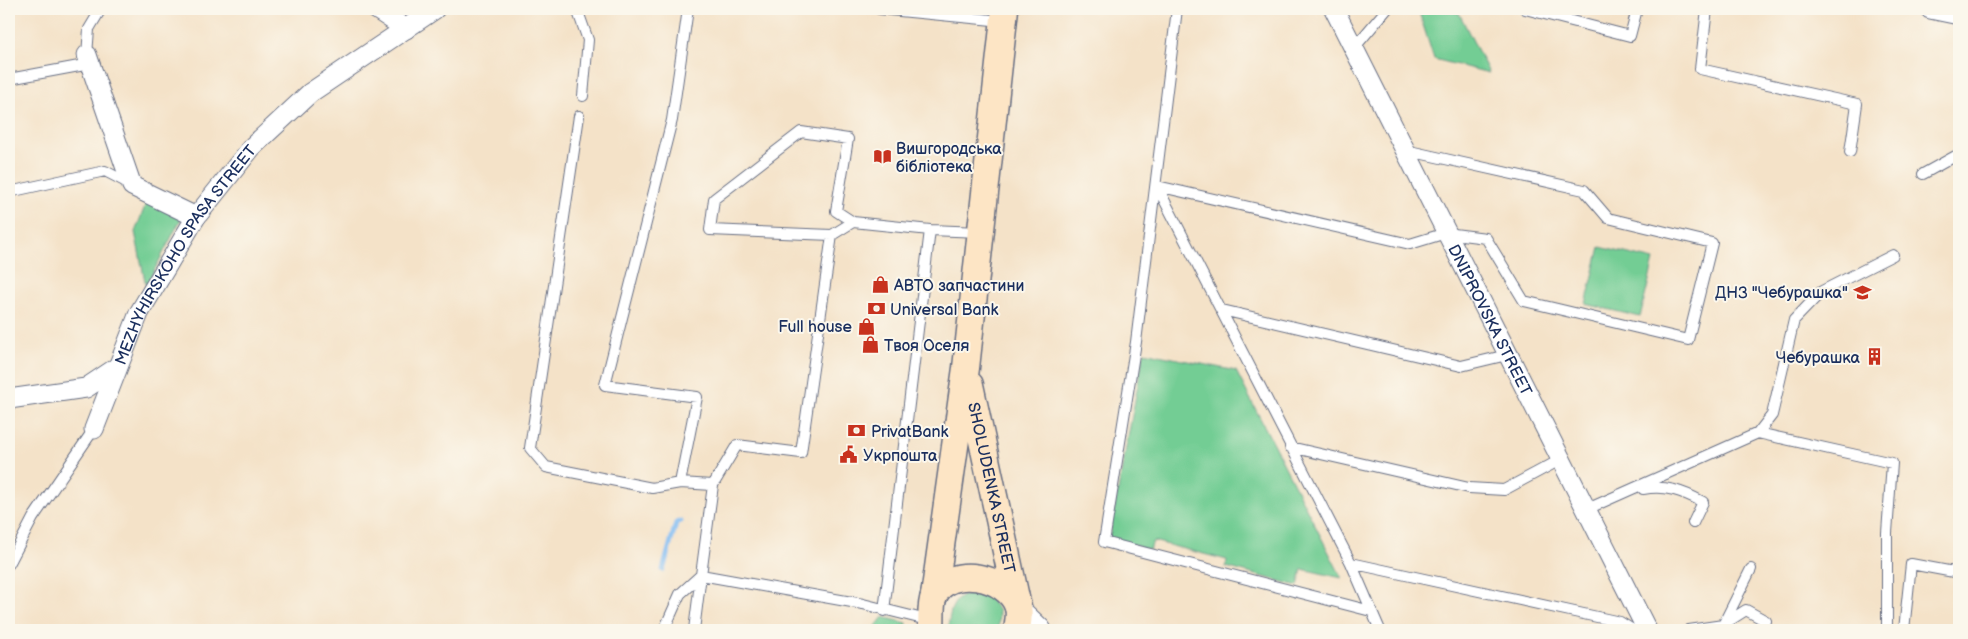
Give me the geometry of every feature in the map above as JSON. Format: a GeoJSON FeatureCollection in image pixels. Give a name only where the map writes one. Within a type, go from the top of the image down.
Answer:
{"type":"FeatureCollection","features":[{"type":"Feature","properties":{"kind":"main road","name":"SHOLUDENKA STREET"},"geometry":{"type":"LineString","coordinates":[[931,626],[966,368],[1004,15]]}},
{"type":"Feature","properties":{"kind":"main road","name":"SHOLUDENKA STREET"},"geometry":{"type":"LineString","coordinates":[[966,368],[1018,616]]}},
{"type":"Feature","properties":{"kind":"main road"},"geometry":{"type":"LineString","coordinates":[[934,596],[947,582],[974,577],[988,579],[1009,591],[1018,616]]}},
{"type":"Feature","properties":{"kind":"street"},"geometry":{"type":"LineString","coordinates":[[376,9],[406,29]]}},
{"type":"Feature","properties":{"kind":"street","name":"MEZHYHIRSKOHO SPASA STREET"},"geometry":{"type":"LineString","coordinates":[[94,429],[116,368],[139,313],[196,217],[252,147],[310,93],[436,9]]}},
{"type":"Feature","properties":{"kind":"street","name":"DNIPROVSKA STREET"},"geometry":{"type":"LineString","coordinates":[[1334,9],[1647,630]]}},
{"type":"Feature","properties":{"kind":"street"},"geometry":{"type":"LineString","coordinates":[[1930,9],[1959,15]]}},
{"type":"Feature","properties":{"kind":"street"},"geometry":{"type":"LineString","coordinates":[[89,60],[132,186],[196,217]]}},
{"type":"Feature","properties":{"kind":"street"},"geometry":{"type":"LineString","coordinates":[[9,399],[86,388],[116,368]]}},
{"type":"Feature","properties":{"kind":"street"},"geometry":{"type":"LineString","coordinates":[[1018,616],[1039,630]]}},
{"type":"Feature","properties":{"kind":"lane"},"geometry":{"type":"LineString","coordinates":[[9,79],[89,60],[88,29],[101,9]]}},
{"type":"Feature","properties":{"kind":"lane"},"geometry":{"type":"LineString","coordinates":[[577,9],[588,40],[583,96]]}},
{"type":"Feature","properties":{"kind":"lane"},"geometry":{"type":"LineString","coordinates":[[680,482],[698,397],[605,385],[672,120],[688,9]]}},
{"type":"Feature","properties":{"kind":"lane"},"geometry":{"type":"LineString","coordinates":[[879,9],[1004,15]]}},
{"type":"Feature","properties":{"kind":"lane"},"geometry":{"type":"LineString","coordinates":[[1177,9],[1136,342],[1104,542],[1372,611]]}},
{"type":"Feature","properties":{"kind":"lane"},"geometry":{"type":"LineString","coordinates":[[1354,48],[1387,9]]}},
{"type":"Feature","properties":{"kind":"lane"},"geometry":{"type":"LineString","coordinates":[[1525,9],[1630,36],[1637,9]]}},
{"type":"Feature","properties":{"kind":"lane"},"geometry":{"type":"LineString","coordinates":[[1707,9],[1700,69],[1857,104],[1850,152]]}},
{"type":"Feature","properties":{"kind":"lane"},"geometry":{"type":"LineString","coordinates":[[579,116],[530,448],[546,467],[652,488],[680,482],[712,485]]}},
{"type":"Feature","properties":{"kind":"lane"},"geometry":{"type":"LineString","coordinates":[[853,222],[832,235],[710,230],[714,199],[801,132],[848,139],[836,211],[853,222],[930,230],[981,232]]}},
{"type":"Feature","properties":{"kind":"lane"},"geometry":{"type":"LineString","coordinates":[[1156,186],[1410,244],[1446,232],[1486,238],[1524,301],[1688,340],[1712,243],[1608,218],[1584,190],[1405,150]]}},
{"type":"Feature","properties":{"kind":"lane"},"geometry":{"type":"LineString","coordinates":[[1923,174],[1959,154]]}},
{"type":"Feature","properties":{"kind":"lane"},"geometry":{"type":"LineString","coordinates":[[9,192],[105,171],[132,186]]}},
{"type":"Feature","properties":{"kind":"lane"},"geometry":{"type":"LineString","coordinates":[[1156,186],[1222,310],[1290,447],[1351,563],[1380,630]]}},
{"type":"Feature","properties":{"kind":"lane"},"geometry":{"type":"LineString","coordinates":[[884,611],[930,230]]}},
{"type":"Feature","properties":{"kind":"lane"},"geometry":{"type":"LineString","coordinates":[[694,630],[712,485],[737,445],[801,453],[832,235]]}},
{"type":"Feature","properties":{"kind":"lane"},"geometry":{"type":"LineString","coordinates":[[1585,510],[1605,500],[1632,491],[1758,433],[1772,416],[1794,320],[1822,290],[1893,255]]}},
{"type":"Feature","properties":{"kind":"lane"},"geometry":{"type":"LineString","coordinates":[[1222,310],[1461,366],[1507,355]]}},
{"type":"Feature","properties":{"kind":"lane","name":"MEZHYHIRSKOHO SPASA STREET"},"geometry":{"type":"LineString","coordinates":[[9,564],[33,518],[94,429]]}},
{"type":"Feature","properties":{"kind":"lane"},"geometry":{"type":"LineString","coordinates":[[1758,433],[1892,463],[1886,533],[1887,630]]}},
{"type":"Feature","properties":{"kind":"lane"},"geometry":{"type":"LineString","coordinates":[[1290,447],[1469,488],[1504,490],[1560,460]]}},
{"type":"Feature","properties":{"kind":"lane"},"geometry":{"type":"LineString","coordinates":[[1632,491],[1661,486],[1683,491],[1703,502],[1693,523]]}},
{"type":"Feature","properties":{"kind":"lane"},"geometry":{"type":"LineString","coordinates":[[1351,563],[1620,622],[1633,630]]}},
{"type":"Feature","properties":{"kind":"lane"},"geometry":{"type":"LineString","coordinates":[[1904,630],[1911,564],[1959,572]]}},
{"type":"Feature","properties":{"kind":"lane"},"geometry":{"type":"LineString","coordinates":[[1723,625],[1751,569]]}},
{"type":"Feature","properties":{"kind":"lane"},"geometry":{"type":"LineString","coordinates":[[701,575],[863,604],[931,626]]}},
{"type":"Feature","properties":{"kind":"lane"},"geometry":{"type":"LineString","coordinates":[[664,630],[680,594],[701,575]]}},
{"type":"Feature","properties":{"kind":"lane"},"geometry":{"type":"LineString","coordinates":[[1689,630],[1723,625],[1746,610],[1766,621]]}},
{"type":"Feature","properties":{"kind":"green space"},"geometry":{"type":"Polygon","coordinates":[[[1418,9],[1434,9],[1459,13],[1489,73],[1434,59],[1418,9]]]}},
{"type":"Feature","properties":{"kind":"green space"},"geometry":{"type":"Polygon","coordinates":[[[147,201],[182,217],[146,286],[135,232],[147,201]]]}},
{"type":"Feature","properties":{"kind":"green space"},"geometry":{"type":"Polygon","coordinates":[[[1600,247],[1654,260],[1640,317],[1586,304],[1600,247]]]}},
{"type":"Feature","properties":{"kind":"green space"},"geometry":{"type":"Polygon","coordinates":[[[1144,352],[1236,371],[1342,578],[1302,569],[1298,586],[1226,567],[1227,560],[1153,541],[1150,550],[1109,538],[1144,352]]]}},
{"type":"Feature","properties":{"kind":"green space"},"geometry":{"type":"Polygon","coordinates":[[[977,592],[989,598],[999,611],[998,630],[948,630],[954,604],[963,596],[977,592]]]}},
{"type":"Feature","properties":{"kind":"green space"},"geometry":{"type":"Polygon","coordinates":[[[883,617],[907,623],[906,630],[873,630],[883,617]]]}},
{"type":"Feature","properties":{"kind":"waterway"},"geometry":{"type":"LineString","coordinates":[[663,570],[676,523],[681,521]]}},
{"type":"Feature","properties":{"kind":"place","name":"Вишгородська бібліотека"},"geometry":{"type":"Point","coordinates":[882,157]}},
{"type":"Feature","properties":{"kind":"place","name":"АВТО запчастини"},"geometry":{"type":"Point","coordinates":[880,285]}},
{"type":"Feature","properties":{"kind":"place","name":"ДНЗ \"Чебурашка\""},"geometry":{"type":"Point","coordinates":[1862,292]}},
{"type":"Feature","properties":{"kind":"place","name":"Universal Bank"},"geometry":{"type":"Point","coordinates":[876,309]}},
{"type":"Feature","properties":{"kind":"place","name":"Full house"},"geometry":{"type":"Point","coordinates":[866,326]}},
{"type":"Feature","properties":{"kind":"place","name":"Твоя Оселя"},"geometry":{"type":"Point","coordinates":[870,345]}},
{"type":"Feature","properties":{"kind":"place","name":"Чебурашка"},"geometry":{"type":"Point","coordinates":[1874,357]}},
{"type":"Feature","properties":{"kind":"place","name":"PrivatBank"},"geometry":{"type":"Point","coordinates":[857,431]}},
{"type":"Feature","properties":{"kind":"place","name":"Укрпошта"},"geometry":{"type":"Point","coordinates":[849,455]}}]}
